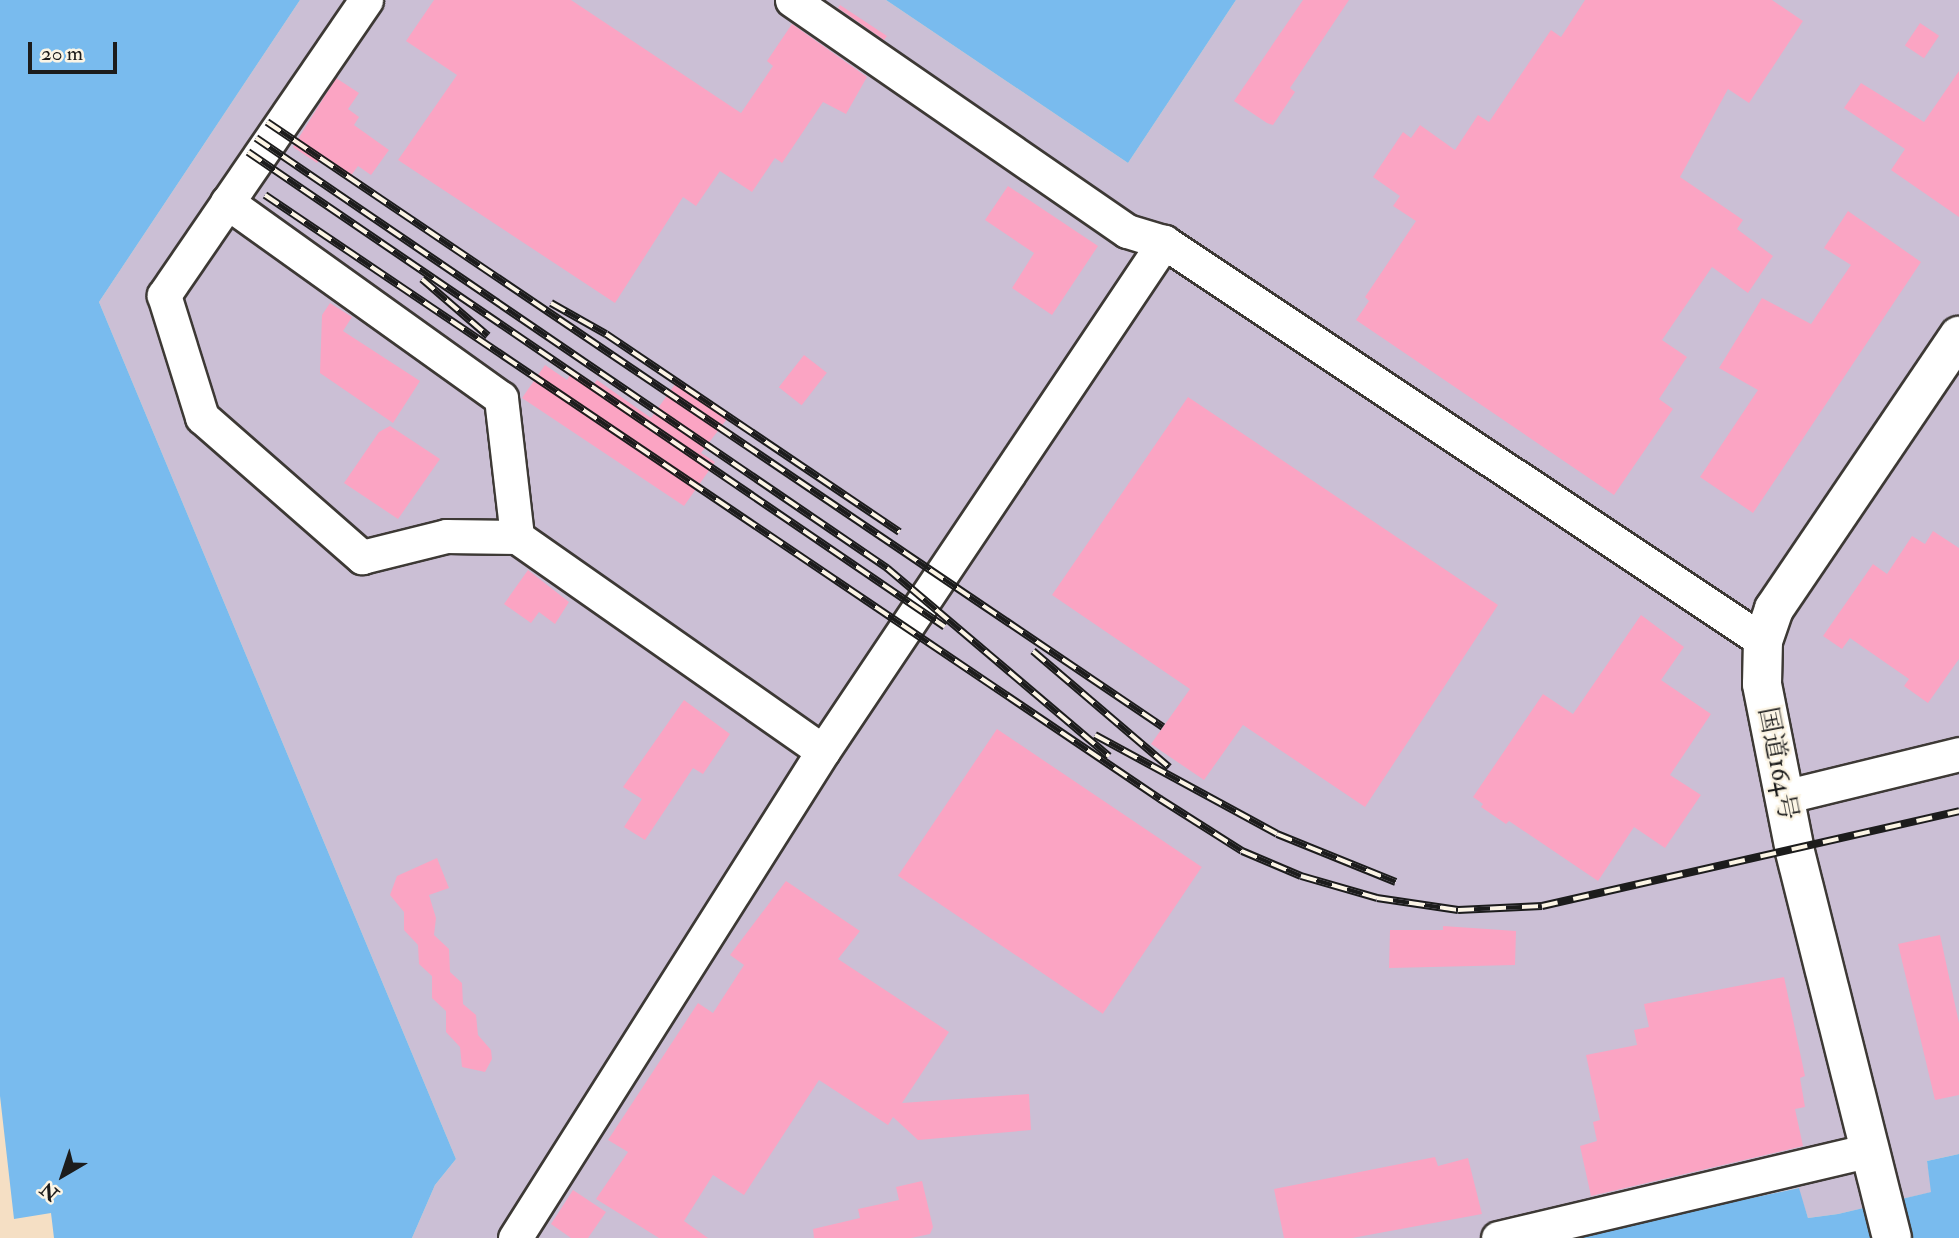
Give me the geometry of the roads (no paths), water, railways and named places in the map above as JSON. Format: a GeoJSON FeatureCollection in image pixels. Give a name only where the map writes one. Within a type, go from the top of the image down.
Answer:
{"type":"FeatureCollection","features":[{"type":"Feature","properties":{"kind":"highway","name":"国道164号"},"geometry":{"type":"LineString","coordinates":[[1889,1222],[1783,797],[1762,684],[1763,641],[1774,609],[1959,336]]}},
{"type":"Feature","properties":{"kind":"street"},"geometry":{"type":"LineString","coordinates":[[366,0],[164,295],[202,417],[362,557],[446,536],[517,537],[823,751]]}},
{"type":"Feature","properties":{"kind":"street"},"geometry":{"type":"LineString","coordinates":[[792,0],[1127,231],[1164,242],[1763,641]]}},
{"type":"Feature","properties":{"kind":"street"},"geometry":{"type":"LineString","coordinates":[[228,202],[501,398],[517,537]]}},
{"type":"Feature","properties":{"kind":"street"},"geometry":{"type":"LineString","coordinates":[[515,1238],[823,751],[1164,242]]}},
{"type":"Feature","properties":{"kind":"street"},"geometry":{"type":"LineString","coordinates":[[1783,797],[1959,754]]}},
{"type":"Feature","properties":{"kind":"street"},"geometry":{"type":"LineString","coordinates":[[1497,1238],[1870,1150]]}},
{"type":"Feature","properties":{"kind":"water"},"geometry":{"type":"Polygon","coordinates":[[[0,0],[300,0],[99,302],[456,1159],[435,1185],[412,1238],[54,1238],[51,1213],[14,1219],[0,1096],[0,0]]]}},
{"type":"Feature","properties":{"kind":"water"},"geometry":{"type":"Polygon","coordinates":[[[886,0],[1236,0],[1128,163],[886,0]]]}},
{"type":"Feature","properties":{"kind":"water"},"geometry":{"type":"Polygon","coordinates":[[[1959,1154],[1959,1238],[1572,1238],[1623,1227],[1623,1220],[1634,1223],[1799,1188],[1808,1218],[1838,1214],[1931,1192],[1927,1161],[1959,1154]]]}},
{"type":"Feature","properties":{"kind":"railway"},"geometry":{"type":"LineString","coordinates":[[267,122],[1163,727]]}},
{"type":"Feature","properties":{"kind":"railway"},"geometry":{"type":"LineString","coordinates":[[256,138],[887,568],[1109,756]]}},
{"type":"Feature","properties":{"kind":"railway"},"geometry":{"type":"LineString","coordinates":[[248,152],[945,627]]}},
{"type":"Feature","properties":{"kind":"railway"},"geometry":{"type":"LineString","coordinates":[[265,195],[1160,799],[1242,851],[1301,876],[1377,898],[1458,910],[1542,906],[1959,811]]}},
{"type":"Feature","properties":{"kind":"railway"},"geometry":{"type":"LineString","coordinates":[[422,279],[488,336]]}},
{"type":"Feature","properties":{"kind":"railway"},"geometry":{"type":"LineString","coordinates":[[551,303],[606,334],[899,532]]}},
{"type":"Feature","properties":{"kind":"railway"},"geometry":{"type":"LineString","coordinates":[[1033,651],[1169,767]]}},
{"type":"Feature","properties":{"kind":"railway"},"geometry":{"type":"LineString","coordinates":[[1095,735],[1277,834],[1396,882]]}}]}
